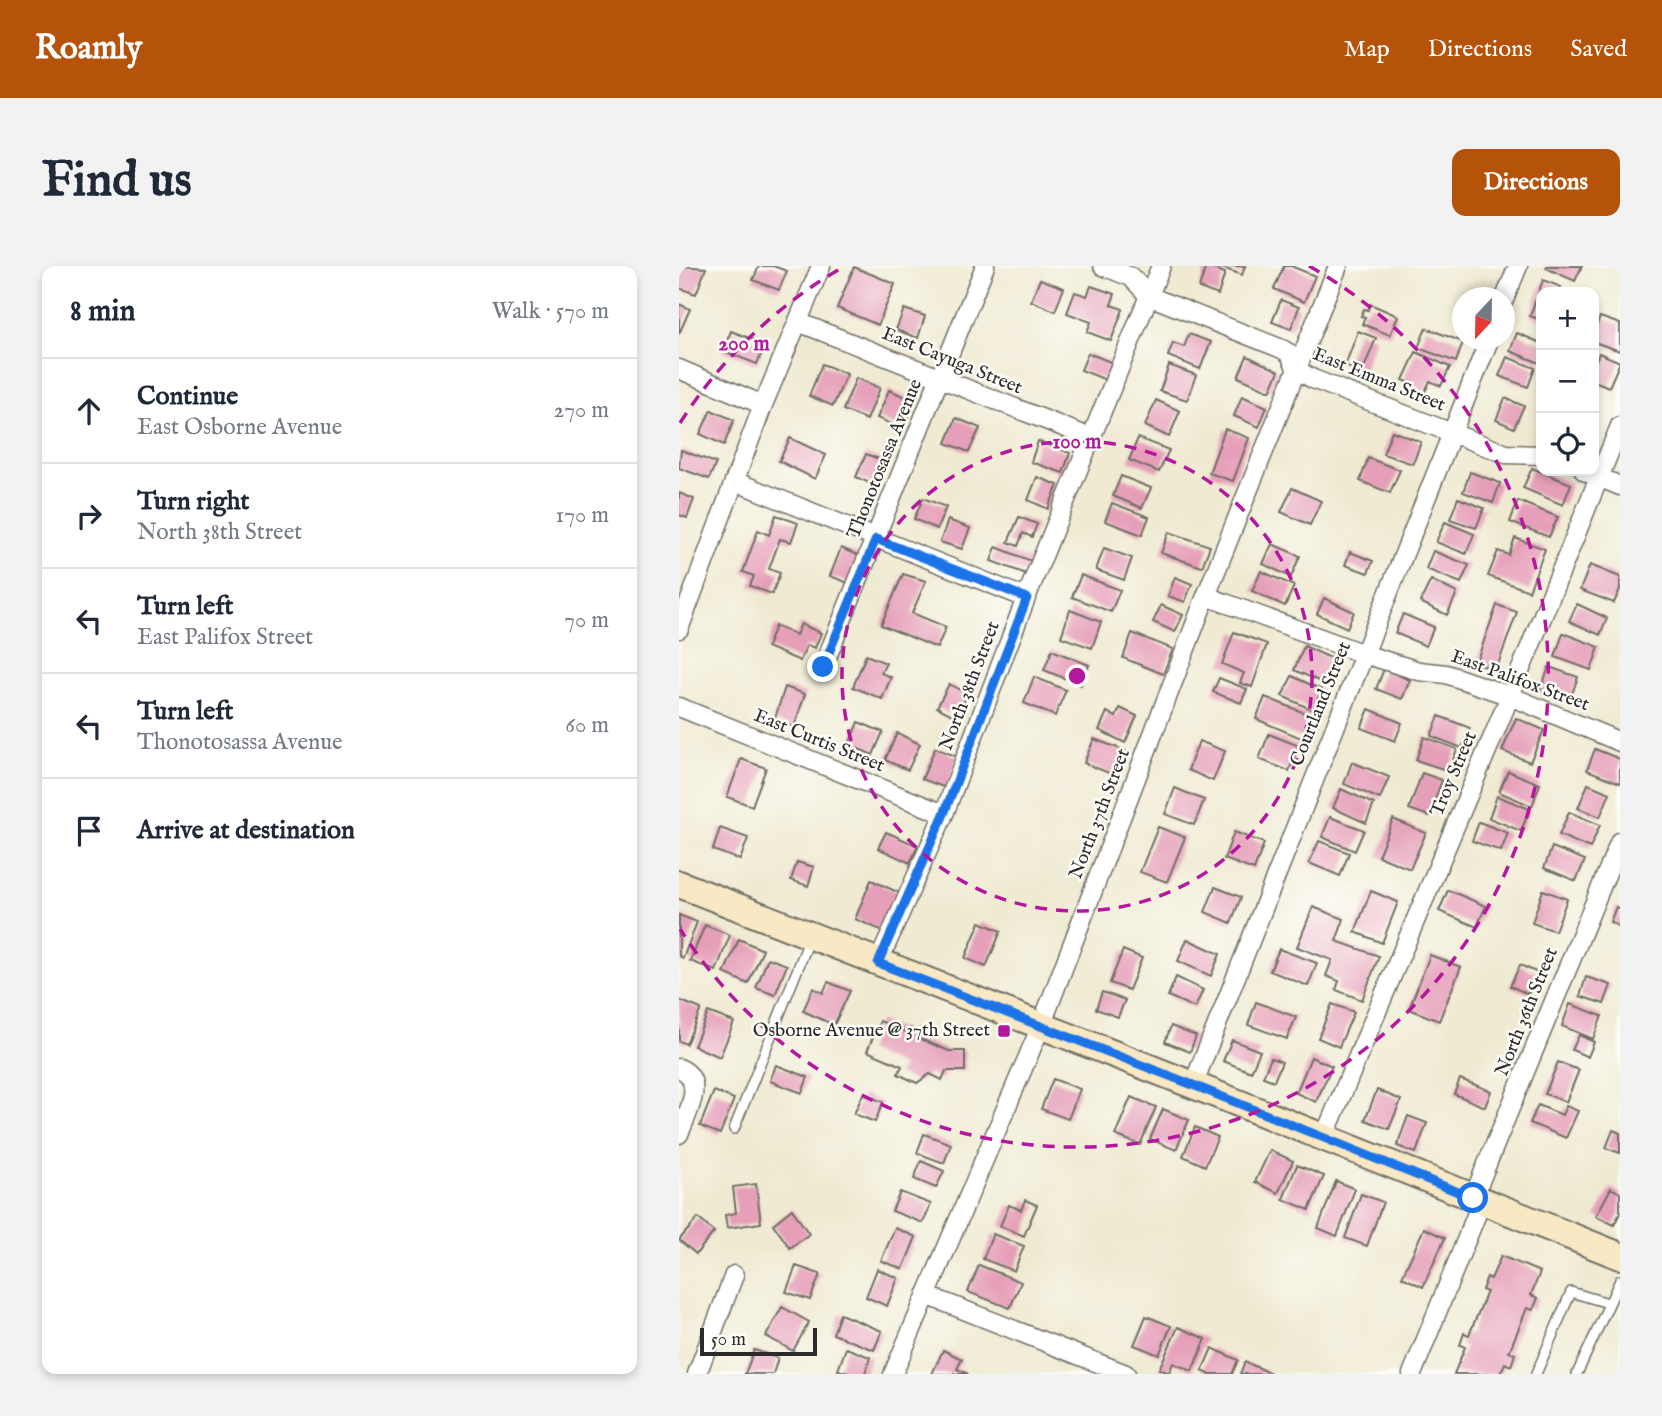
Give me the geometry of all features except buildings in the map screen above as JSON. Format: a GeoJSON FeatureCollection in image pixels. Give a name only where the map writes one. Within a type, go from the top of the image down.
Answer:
{"type":"FeatureCollection","features":[{"type":"Feature","properties":{"kind":"street"},"geometry":{"type":"LineString","coordinates":[[679,629],[763,405],[821,266]]}},
{"type":"Feature","properties":{"kind":"street","name":"Thonotosassa Avenue"},"geometry":{"type":"LineString","coordinates":[[823,667],[985,266]]}},
{"type":"Feature","properties":{"kind":"street","name":"East Emma Street"},"geometry":{"type":"LineString","coordinates":[[1103,266],[1131,277],[1149,296],[1282,349],[1290,354],[1297,370],[1313,379],[1506,454],[1536,455]]}},
{"type":"Feature","properties":{"kind":"street","name":"North 38th Street"},"geometry":{"type":"LineString","coordinates":[[878,963],[944,814],[1027,598],[1161,266]]}},
{"type":"Feature","properties":{"kind":"street","name":"North 37th Street"},"geometry":{"type":"LineString","coordinates":[[893,1374],[1041,1026],[1206,596],[1338,266]]}},
{"type":"Feature","properties":{"kind":"street"},"geometry":{"type":"LineString","coordinates":[[1509,287],[1518,266]]}},
{"type":"Feature","properties":{"kind":"street","name":"East Cayuga Street"},"geometry":{"type":"LineString","coordinates":[[798,322],[1091,438]]}},
{"type":"Feature","properties":{"kind":"street","name":"Courtland Street"},"geometry":{"type":"LineString","coordinates":[[1193,1085],[1485,350]]}},
{"type":"Feature","properties":{"kind":"street"},"geometry":{"type":"LineString","coordinates":[[679,369],[763,405]]}},
{"type":"Feature","properties":{"kind":"street","name":"Troy Street"},"geometry":{"type":"LineString","coordinates":[[1599,462],[1620,426]]}},
{"type":"Feature","properties":{"kind":"street","name":"Troy Street"},"geometry":{"type":"LineString","coordinates":[[1324,1137],[1510,696],[1591,476]]}},
{"type":"Feature","properties":{"kind":"street"},"geometry":{"type":"LineString","coordinates":[[1597,476],[1620,485]]}},
{"type":"Feature","properties":{"kind":"street"},"geometry":{"type":"LineString","coordinates":[[734,481],[1027,598]]}},
{"type":"Feature","properties":{"kind":"street","name":"East Palifox Street"},"geometry":{"type":"LineString","coordinates":[[1206,596],[1364,654],[1419,671],[1446,674],[1510,696],[1620,741]]}},
{"type":"Feature","properties":{"kind":"street","name":"East Curtis Street"},"geometry":{"type":"LineString","coordinates":[[679,707],[944,814]]}},
{"type":"Feature","properties":{"kind":"street","name":"North 36th Street"},"geometry":{"type":"LineString","coordinates":[[1412,1374],[1620,841]]}},
{"type":"Feature","properties":{"kind":"street"},"geometry":{"type":"LineString","coordinates":[[679,884],[1324,1137],[1620,1261]]}},
{"type":"Feature","properties":{"kind":"street"},"geometry":{"type":"LineString","coordinates":[[679,1068],[686,1072],[692,1081],[695,1095],[679,1134]]}},
{"type":"Feature","properties":{"kind":"street"},"geometry":{"type":"LineString","coordinates":[[698,1374],[734,1275]]}},
{"type":"Feature","properties":{"kind":"street"},"geometry":{"type":"LineString","coordinates":[[926,1295],[1126,1374]]}},
{"type":"Feature","properties":{"kind":"lane"},"geometry":{"type":"LineString","coordinates":[[734,1129],[811,936]]}},
{"type":"Feature","properties":{"kind":"lane"},"geometry":{"type":"LineString","coordinates":[[1577,1374],[1608,1303],[1620,1261]]}},
{"type":"Feature","properties":{"kind":"lane"},"geometry":{"type":"LineString","coordinates":[[1536,1374],[1571,1292],[1608,1303]]}},
{"type":"Feature","properties":{"kind":"place","name":"Osborne Avenue @ 37th Street"},"geometry":{"type":"Point","coordinates":[1004,1031]}},
{"type":"Feature","properties":{"kind":"route"},"geometry":{"type":"LineString","coordinates":[[823,667],[876,539],[1027,598],[944,814],[878,963],[1193,1085],[1473,1198]]}}]}
